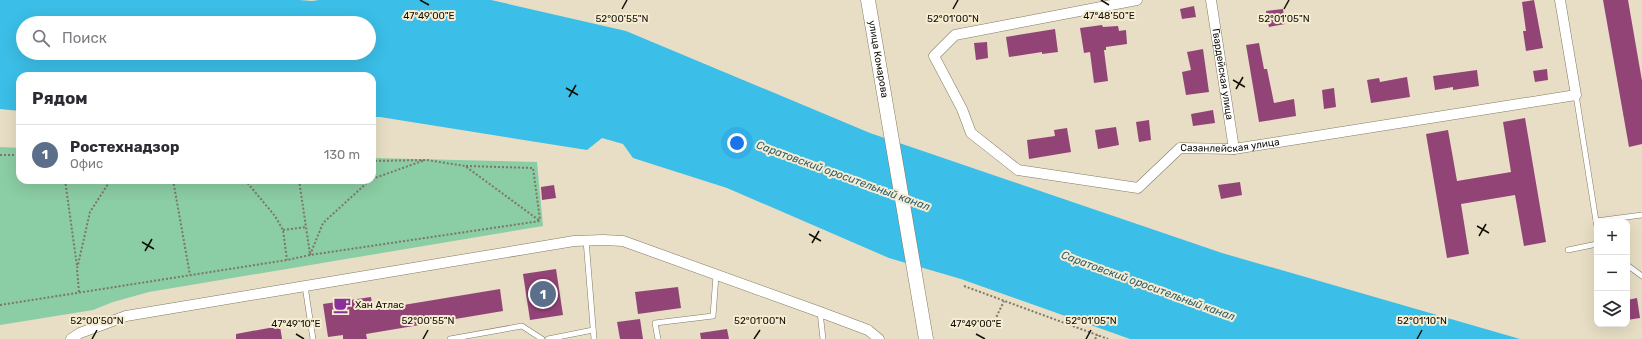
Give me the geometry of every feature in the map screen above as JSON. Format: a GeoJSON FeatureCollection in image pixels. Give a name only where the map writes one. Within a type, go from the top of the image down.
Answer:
{"type":"FeatureCollection","features":[{"type":"Feature","properties":{"kind":"main road","name":"улица Комарова"},"geometry":{"type":"LineString","coordinates":[[868,0],[925,336]]}},
{"type":"Feature","properties":{"kind":"street","name":"Сазанлейская улица"},"geometry":{"type":"LineString","coordinates":[[1137,0],[955,35],[934,56],[962,109],[971,133],[1018,170],[1138,188],[1180,148],[1234,149],[1576,95]]}},
{"type":"Feature","properties":{"kind":"street","name":"Гвардейская улица"},"geometry":{"type":"LineString","coordinates":[[1211,0],[1234,149]]}},
{"type":"Feature","properties":{"kind":"street"},"geometry":{"type":"LineString","coordinates":[[1560,0],[1576,95]]}},
{"type":"Feature","properties":{"kind":"street"},"geometry":{"type":"LineString","coordinates":[[71,339],[126,316],[586,240],[623,241],[868,330],[879,339]]}},
{"type":"Feature","properties":{"kind":"lane"},"geometry":{"type":"LineString","coordinates":[[1576,95],[1596,219]]}},
{"type":"Feature","properties":{"kind":"lane"},"geometry":{"type":"LineString","coordinates":[[1611,219],[1642,215]]}},
{"type":"Feature","properties":{"kind":"lane"},"geometry":{"type":"LineString","coordinates":[[586,240],[594,339]]}},
{"type":"Feature","properties":{"kind":"lane"},"geometry":{"type":"LineString","coordinates":[[1568,250],[1594,245]]}},
{"type":"Feature","properties":{"kind":"lane"},"geometry":{"type":"LineString","coordinates":[[1630,266],[1642,276]]}},
{"type":"Feature","properties":{"kind":"lane"},"geometry":{"type":"LineString","coordinates":[[658,339],[655,323],[713,316],[716,275]]}},
{"type":"Feature","properties":{"kind":"lane"},"geometry":{"type":"LineString","coordinates":[[305,286],[313,339]]}},
{"type":"Feature","properties":{"kind":"lane"},"geometry":{"type":"LineString","coordinates":[[820,312],[823,339]]}},
{"type":"Feature","properties":{"kind":"lane"},"geometry":{"type":"LineString","coordinates":[[450,339],[522,326],[542,339]]}},
{"type":"Feature","properties":{"kind":"lane"},"geometry":{"type":"LineString","coordinates":[[548,339],[593,330]]}},
{"type":"Feature","properties":{"kind":"path"},"geometry":{"type":"LineString","coordinates":[[0,155],[16,155]]}},
{"type":"Feature","properties":{"kind":"path"},"geometry":{"type":"LineString","coordinates":[[376,160],[427,160],[464,166],[533,168],[540,221]]}},
{"type":"Feature","properties":{"kind":"path"},"geometry":{"type":"LineString","coordinates":[[376,178],[427,160]]}},
{"type":"Feature","properties":{"kind":"path"},"geometry":{"type":"LineString","coordinates":[[464,166],[540,221]]}},
{"type":"Feature","properties":{"kind":"path"},"geometry":{"type":"LineString","coordinates":[[66,184],[79,292]]}},
{"type":"Feature","properties":{"kind":"path"},"geometry":{"type":"LineString","coordinates":[[77,269],[90,212],[108,184]]}},
{"type":"Feature","properties":{"kind":"path"},"geometry":{"type":"LineString","coordinates":[[174,184],[190,275]]}},
{"type":"Feature","properties":{"kind":"path"},"geometry":{"type":"LineString","coordinates":[[248,184],[275,216],[283,230],[287,260]]}},
{"type":"Feature","properties":{"kind":"path"},"geometry":{"type":"LineString","coordinates":[[300,184],[310,255]]}},
{"type":"Feature","properties":{"kind":"path"},"geometry":{"type":"LineString","coordinates":[[310,255],[323,223],[367,184]]}},
{"type":"Feature","properties":{"kind":"path"},"geometry":{"type":"LineString","coordinates":[[0,305],[287,260],[310,255],[540,221]]}},
{"type":"Feature","properties":{"kind":"path"},"geometry":{"type":"LineString","coordinates":[[283,230],[306,227]]}},
{"type":"Feature","properties":{"kind":"path"},"geometry":{"type":"LineString","coordinates":[[964,286],[1108,339]]}},
{"type":"Feature","properties":{"kind":"path"},"geometry":{"type":"LineString","coordinates":[[993,324],[1004,301]]}},
{"type":"Feature","properties":{"kind":"path"},"geometry":{"type":"LineString","coordinates":[[1096,339],[1098,335]]}},
{"type":"Feature","properties":{"kind":"green space"},"geometry":{"type":"Polygon","coordinates":[[[0,147],[16,148],[16,184],[376,184],[376,158],[537,162],[543,226],[149,292],[113,302],[93,310],[0,325],[0,147]]]}},
{"type":"Feature","properties":{"kind":"water","name":"Саратовский оросительный канал"},"geometry":{"type":"Polygon","coordinates":[[[0,0],[491,0],[626,31],[870,133],[1222,253],[1520,339],[1130,339],[961,279],[889,258],[727,188],[633,158],[623,144],[602,138],[587,150],[376,117],[376,72],[16,72],[16,111],[0,109],[0,0]]]}},
{"type":"Feature","properties":{"kind":"building"},"geometry":{"type":"Polygon","coordinates":[[[1534,0],[1543,48],[1526,51],[1523,31],[1526,31],[1522,2],[1534,0]]]}},
{"type":"Feature","properties":{"kind":"building"},"geometry":{"type":"Polygon","coordinates":[[[1603,0],[1628,0],[1642,81],[1642,144],[1629,147],[1603,0]]]}},
{"type":"Feature","properties":{"kind":"building"},"geometry":{"type":"Polygon","coordinates":[[[1194,6],[1196,17],[1182,19],[1180,9],[1194,6]]]}},
{"type":"Feature","properties":{"kind":"building"},"geometry":{"type":"Polygon","coordinates":[[[1283,9],[1285,24],[1269,27],[1266,11],[1283,9]]]}},
{"type":"Feature","properties":{"kind":"building"},"geometry":{"type":"Polygon","coordinates":[[[1102,25],[1103,27],[1118,26],[1119,31],[1126,30],[1127,44],[1106,47],[1106,50],[1104,50],[1108,81],[1094,83],[1090,52],[1084,53],[1080,28],[1102,25]]]}},
{"type":"Feature","properties":{"kind":"building"},"geometry":{"type":"Polygon","coordinates":[[[1055,29],[1058,52],[1042,54],[1042,52],[1009,57],[1006,37],[1055,29]]]}},
{"type":"Feature","properties":{"kind":"building"},"geometry":{"type":"Polygon","coordinates":[[[987,42],[988,58],[976,60],[974,43],[987,42]]]}},
{"type":"Feature","properties":{"kind":"building"},"geometry":{"type":"Polygon","coordinates":[[[1259,43],[1264,69],[1267,69],[1274,103],[1294,99],[1296,116],[1259,122],[1246,45],[1259,43]]]}},
{"type":"Feature","properties":{"kind":"building"},"geometry":{"type":"Polygon","coordinates":[[[1203,49],[1209,92],[1186,95],[1182,72],[1191,70],[1187,52],[1203,49]]]}},
{"type":"Feature","properties":{"kind":"building"},"geometry":{"type":"Polygon","coordinates":[[[1547,69],[1548,80],[1535,82],[1533,71],[1547,69]]]}},
{"type":"Feature","properties":{"kind":"building"},"geometry":{"type":"Polygon","coordinates":[[[1477,70],[1479,86],[1453,90],[1453,87],[1435,90],[1433,76],[1477,70]]]}},
{"type":"Feature","properties":{"kind":"building"},"geometry":{"type":"Polygon","coordinates":[[[1407,77],[1410,97],[1371,103],[1367,80],[1379,78],[1380,82],[1407,77]]]}},
{"type":"Feature","properties":{"kind":"building"},"geometry":{"type":"Polygon","coordinates":[[[1334,88],[1336,107],[1324,109],[1322,90],[1334,88]]]}},
{"type":"Feature","properties":{"kind":"building"},"geometry":{"type":"Polygon","coordinates":[[[1213,110],[1215,123],[1193,126],[1191,114],[1213,110]]]}},
{"type":"Feature","properties":{"kind":"building"},"geometry":{"type":"Polygon","coordinates":[[[1525,118],[1546,242],[1524,246],[1515,195],[1461,204],[1469,254],[1447,258],[1426,134],[1448,130],[1457,181],[1511,172],[1503,122],[1525,118]]]}},
{"type":"Feature","properties":{"kind":"building"},"geometry":{"type":"Polygon","coordinates":[[[1149,120],[1151,140],[1139,142],[1136,122],[1149,120]]]}},
{"type":"Feature","properties":{"kind":"building"},"geometry":{"type":"Polygon","coordinates":[[[1116,127],[1119,145],[1098,149],[1095,130],[1116,127]]]}},
{"type":"Feature","properties":{"kind":"building"},"geometry":{"type":"Polygon","coordinates":[[[1067,128],[1071,152],[1029,159],[1027,140],[1055,136],[1054,130],[1067,128]]]}},
{"type":"Feature","properties":{"kind":"building"},"geometry":{"type":"Polygon","coordinates":[[[1240,182],[1242,195],[1221,199],[1218,185],[1240,182]]]}},
{"type":"Feature","properties":{"kind":"building"},"geometry":{"type":"Polygon","coordinates":[[[554,185],[556,198],[542,200],[541,187],[554,185]]]}},
{"type":"Feature","properties":{"kind":"building"},"geometry":{"type":"Polygon","coordinates":[[[556,269],[563,315],[530,320],[523,274],[556,269]]]}},
{"type":"Feature","properties":{"kind":"building"},"geometry":{"type":"Polygon","coordinates":[[[678,287],[681,308],[638,314],[635,292],[678,287]]]}},
{"type":"Feature","properties":{"kind":"building"},"geometry":{"type":"Polygon","coordinates":[[[500,289],[503,311],[366,334],[367,339],[343,339],[343,335],[328,337],[323,304],[371,297],[373,310],[500,289]]]}},
{"type":"Feature","properties":{"kind":"building"},"geometry":{"type":"Polygon","coordinates":[[[1637,298],[1640,318],[1630,320],[1630,299],[1637,298]]]}},
{"type":"Feature","properties":{"kind":"building"},"geometry":{"type":"Polygon","coordinates":[[[640,319],[643,339],[620,339],[617,322],[640,319]]]}},
{"type":"Feature","properties":{"kind":"building"},"geometry":{"type":"Polygon","coordinates":[[[280,326],[282,339],[236,339],[236,334],[280,326]]]}},
{"type":"Feature","properties":{"kind":"building"},"geometry":{"type":"Polygon","coordinates":[[[727,329],[729,339],[701,339],[700,333],[727,329]]]}},
{"type":"Feature","properties":{"kind":"place","name":"Ростехнадзор"},"geometry":{"type":"Point","coordinates":[543,294]}},
{"type":"Feature","properties":{"kind":"place","name":"Хан Атлас"},"geometry":{"type":"Point","coordinates":[342,305]}}]}
